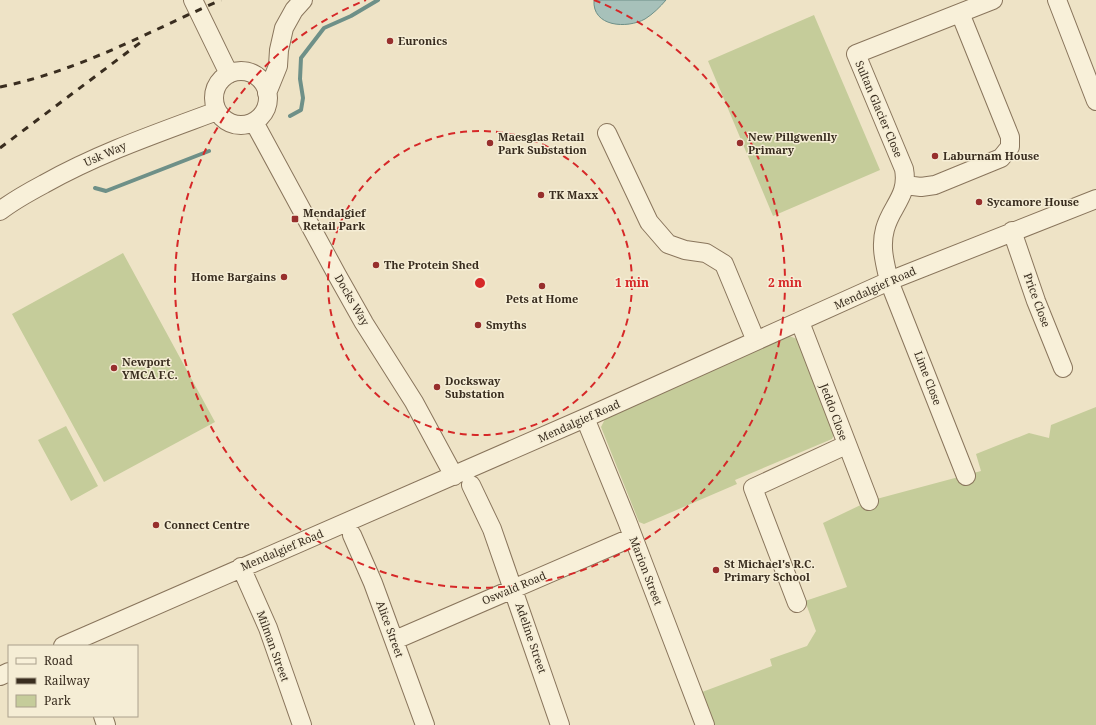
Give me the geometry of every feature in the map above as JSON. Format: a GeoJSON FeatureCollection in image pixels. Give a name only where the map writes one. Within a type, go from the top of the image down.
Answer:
{"type":"FeatureCollection","features":[{"type":"Feature","properties":{"kind":"street"},"geometry":{"type":"LineString","coordinates":[[193,0],[229,74]]}},
{"type":"Feature","properties":{"kind":"street"},"geometry":{"type":"LineString","coordinates":[[267,93],[260,80],[244,71],[229,74],[220,82],[215,90],[214,100],[217,111],[227,122],[232,124],[245,125],[254,122],[265,111],[267,93],[278,66],[278,50],[289,18],[303,0]]}},
{"type":"Feature","properties":{"kind":"street","name":"Sultan Glacier Close"},"geometry":{"type":"LineString","coordinates":[[905,185],[904,169],[856,54],[993,0]]}},
{"type":"Feature","properties":{"kind":"street"},"geometry":{"type":"LineString","coordinates":[[1057,0],[1096,101]]}},
{"type":"Feature","properties":{"kind":"street"},"geometry":{"type":"LineString","coordinates":[[889,281],[883,255],[884,234],[905,185],[921,187],[935,185],[1001,158],[1010,147],[1010,137],[960,13]]}},
{"type":"Feature","properties":{"kind":"street"},"geometry":{"type":"LineString","coordinates":[[249,73],[263,64],[278,50]]}},
{"type":"Feature","properties":{"kind":"street","name":"Usk Way"},"geometry":{"type":"LineString","coordinates":[[0,211],[10,203],[62,174],[121,146],[217,111]]}},
{"type":"Feature","properties":{"kind":"street","name":"Docks Way"},"geometry":{"type":"LineString","coordinates":[[254,122],[364,323],[414,402],[454,476]]}},
{"type":"Feature","properties":{"kind":"street"},"geometry":{"type":"LineString","coordinates":[[607,133],[649,222],[668,244],[686,250],[706,253],[724,264],[756,341]]}},
{"type":"Feature","properties":{"kind":"street","name":"Mendalgief Road"},"geometry":{"type":"LineString","coordinates":[[72,644],[241,567],[585,418],[889,281],[1096,199]]}},
{"type":"Feature","properties":{"kind":"street","name":"Price Close"},"geometry":{"type":"LineString","coordinates":[[1012,231],[1036,301],[1063,368]]}},
{"type":"Feature","properties":{"kind":"street","name":"Lime Close"},"geometry":{"type":"LineString","coordinates":[[889,281],[966,476]]}},
{"type":"Feature","properties":{"kind":"street","name":"Jeddo Close"},"geometry":{"type":"LineString","coordinates":[[800,322],[869,502]]}},
{"type":"Feature","properties":{"kind":"street","name":"Marion Street"},"geometry":{"type":"LineString","coordinates":[[585,418],[633,537],[705,725]]}},
{"type":"Feature","properties":{"kind":"street"},"geometry":{"type":"LineString","coordinates":[[797,603],[753,488],[846,445]]}},
{"type":"Feature","properties":{"kind":"street","name":"Adeline Street"},"geometry":{"type":"LineString","coordinates":[[471,485],[492,529],[560,725]]}},
{"type":"Feature","properties":{"kind":"street","name":"Alice Street"},"geometry":{"type":"LineString","coordinates":[[352,535],[395,640],[425,725]]}},
{"type":"Feature","properties":{"kind":"street","name":"Oswald Road"},"geometry":{"type":"LineString","coordinates":[[395,640],[633,537]]}},
{"type":"Feature","properties":{"kind":"street","name":"Milman Street"},"geometry":{"type":"LineString","coordinates":[[241,567],[268,628],[302,725]]}},
{"type":"Feature","properties":{"kind":"green space"},"geometry":{"type":"Polygon","coordinates":[[[814,15],[880,170],[773,216],[708,61],[814,15]]]}},
{"type":"Feature","properties":{"kind":"green space","name":"Newport YMCA F.C."},"geometry":{"type":"Polygon","coordinates":[[[123,253],[215,422],[104,482],[12,314],[123,253]]]}},
{"type":"Feature","properties":{"kind":"green space"},"geometry":{"type":"Polygon","coordinates":[[[789,336],[800,340],[836,431],[832,439],[735,480],[737,484],[644,524],[639,522],[601,427],[606,417],[789,336]]]}},
{"type":"Feature","properties":{"kind":"green space"},"geometry":{"type":"Polygon","coordinates":[[[1096,407],[1096,725],[705,725],[694,695],[772,666],[770,659],[807,646],[816,631],[805,601],[847,587],[823,523],[869,501],[981,471],[976,454],[1029,433],[1049,438],[1051,425],[1096,407]]]}},
{"type":"Feature","properties":{"kind":"green space"},"geometry":{"type":"Polygon","coordinates":[[[66,426],[98,486],[71,501],[38,440],[66,426]]]}},
{"type":"Feature","properties":{"kind":"water"},"geometry":{"type":"Polygon","coordinates":[[[594,0],[666,0],[645,19],[638,22],[620,25],[605,21],[599,16],[595,9],[594,0]]]}},
{"type":"Feature","properties":{"kind":"waterway"},"geometry":{"type":"LineString","coordinates":[[290,116],[301,110],[303,98],[300,79],[301,58],[324,28],[351,16],[378,0]]}},
{"type":"Feature","properties":{"kind":"waterway"},"geometry":{"type":"LineString","coordinates":[[95,188],[106,191],[209,151]]}},
{"type":"Feature","properties":{"kind":"railway"},"geometry":{"type":"LineString","coordinates":[[0,87],[58,71],[113,50],[221,0]]}},
{"type":"Feature","properties":{"kind":"railway"},"geometry":{"type":"LineString","coordinates":[[0,148],[145,39]]}},
{"type":"Feature","properties":{"kind":"place","name":"Euronics"},"geometry":{"type":"Point","coordinates":[390,41]}},
{"type":"Feature","properties":{"kind":"place","name":"Maesglas Retail Park Substation"},"geometry":{"type":"Point","coordinates":[490,143]}},
{"type":"Feature","properties":{"kind":"place","name":"New Pillgwenlly Primary"},"geometry":{"type":"Point","coordinates":[740,143]}},
{"type":"Feature","properties":{"kind":"place","name":"Laburnam House"},"geometry":{"type":"Point","coordinates":[935,156]}},
{"type":"Feature","properties":{"kind":"place","name":"TK Maxx"},"geometry":{"type":"Point","coordinates":[541,195]}},
{"type":"Feature","properties":{"kind":"place","name":"Sycamore House"},"geometry":{"type":"Point","coordinates":[979,202]}},
{"type":"Feature","properties":{"kind":"place","name":"Mendalgief Retail Park"},"geometry":{"type":"Point","coordinates":[295,219]}},
{"type":"Feature","properties":{"kind":"place","name":"The Protein Shed"},"geometry":{"type":"Point","coordinates":[376,265]}},
{"type":"Feature","properties":{"kind":"place","name":"Home Bargains"},"geometry":{"type":"Point","coordinates":[284,277]}},
{"type":"Feature","properties":{"kind":"place","name":"Pets at Home"},"geometry":{"type":"Point","coordinates":[542,286]}},
{"type":"Feature","properties":{"kind":"place","name":"Smyths"},"geometry":{"type":"Point","coordinates":[478,325]}},
{"type":"Feature","properties":{"kind":"place","name":"Newport YMCA F.C."},"geometry":{"type":"Point","coordinates":[114,368]}},
{"type":"Feature","properties":{"kind":"place","name":"Docksway Substation"},"geometry":{"type":"Point","coordinates":[437,387]}},
{"type":"Feature","properties":{"kind":"place","name":"Connect Centre"},"geometry":{"type":"Point","coordinates":[156,525]}},
{"type":"Feature","properties":{"kind":"place","name":"St Michael's R.C. Primary School"},"geometry":{"type":"Point","coordinates":[716,570]}}]}
